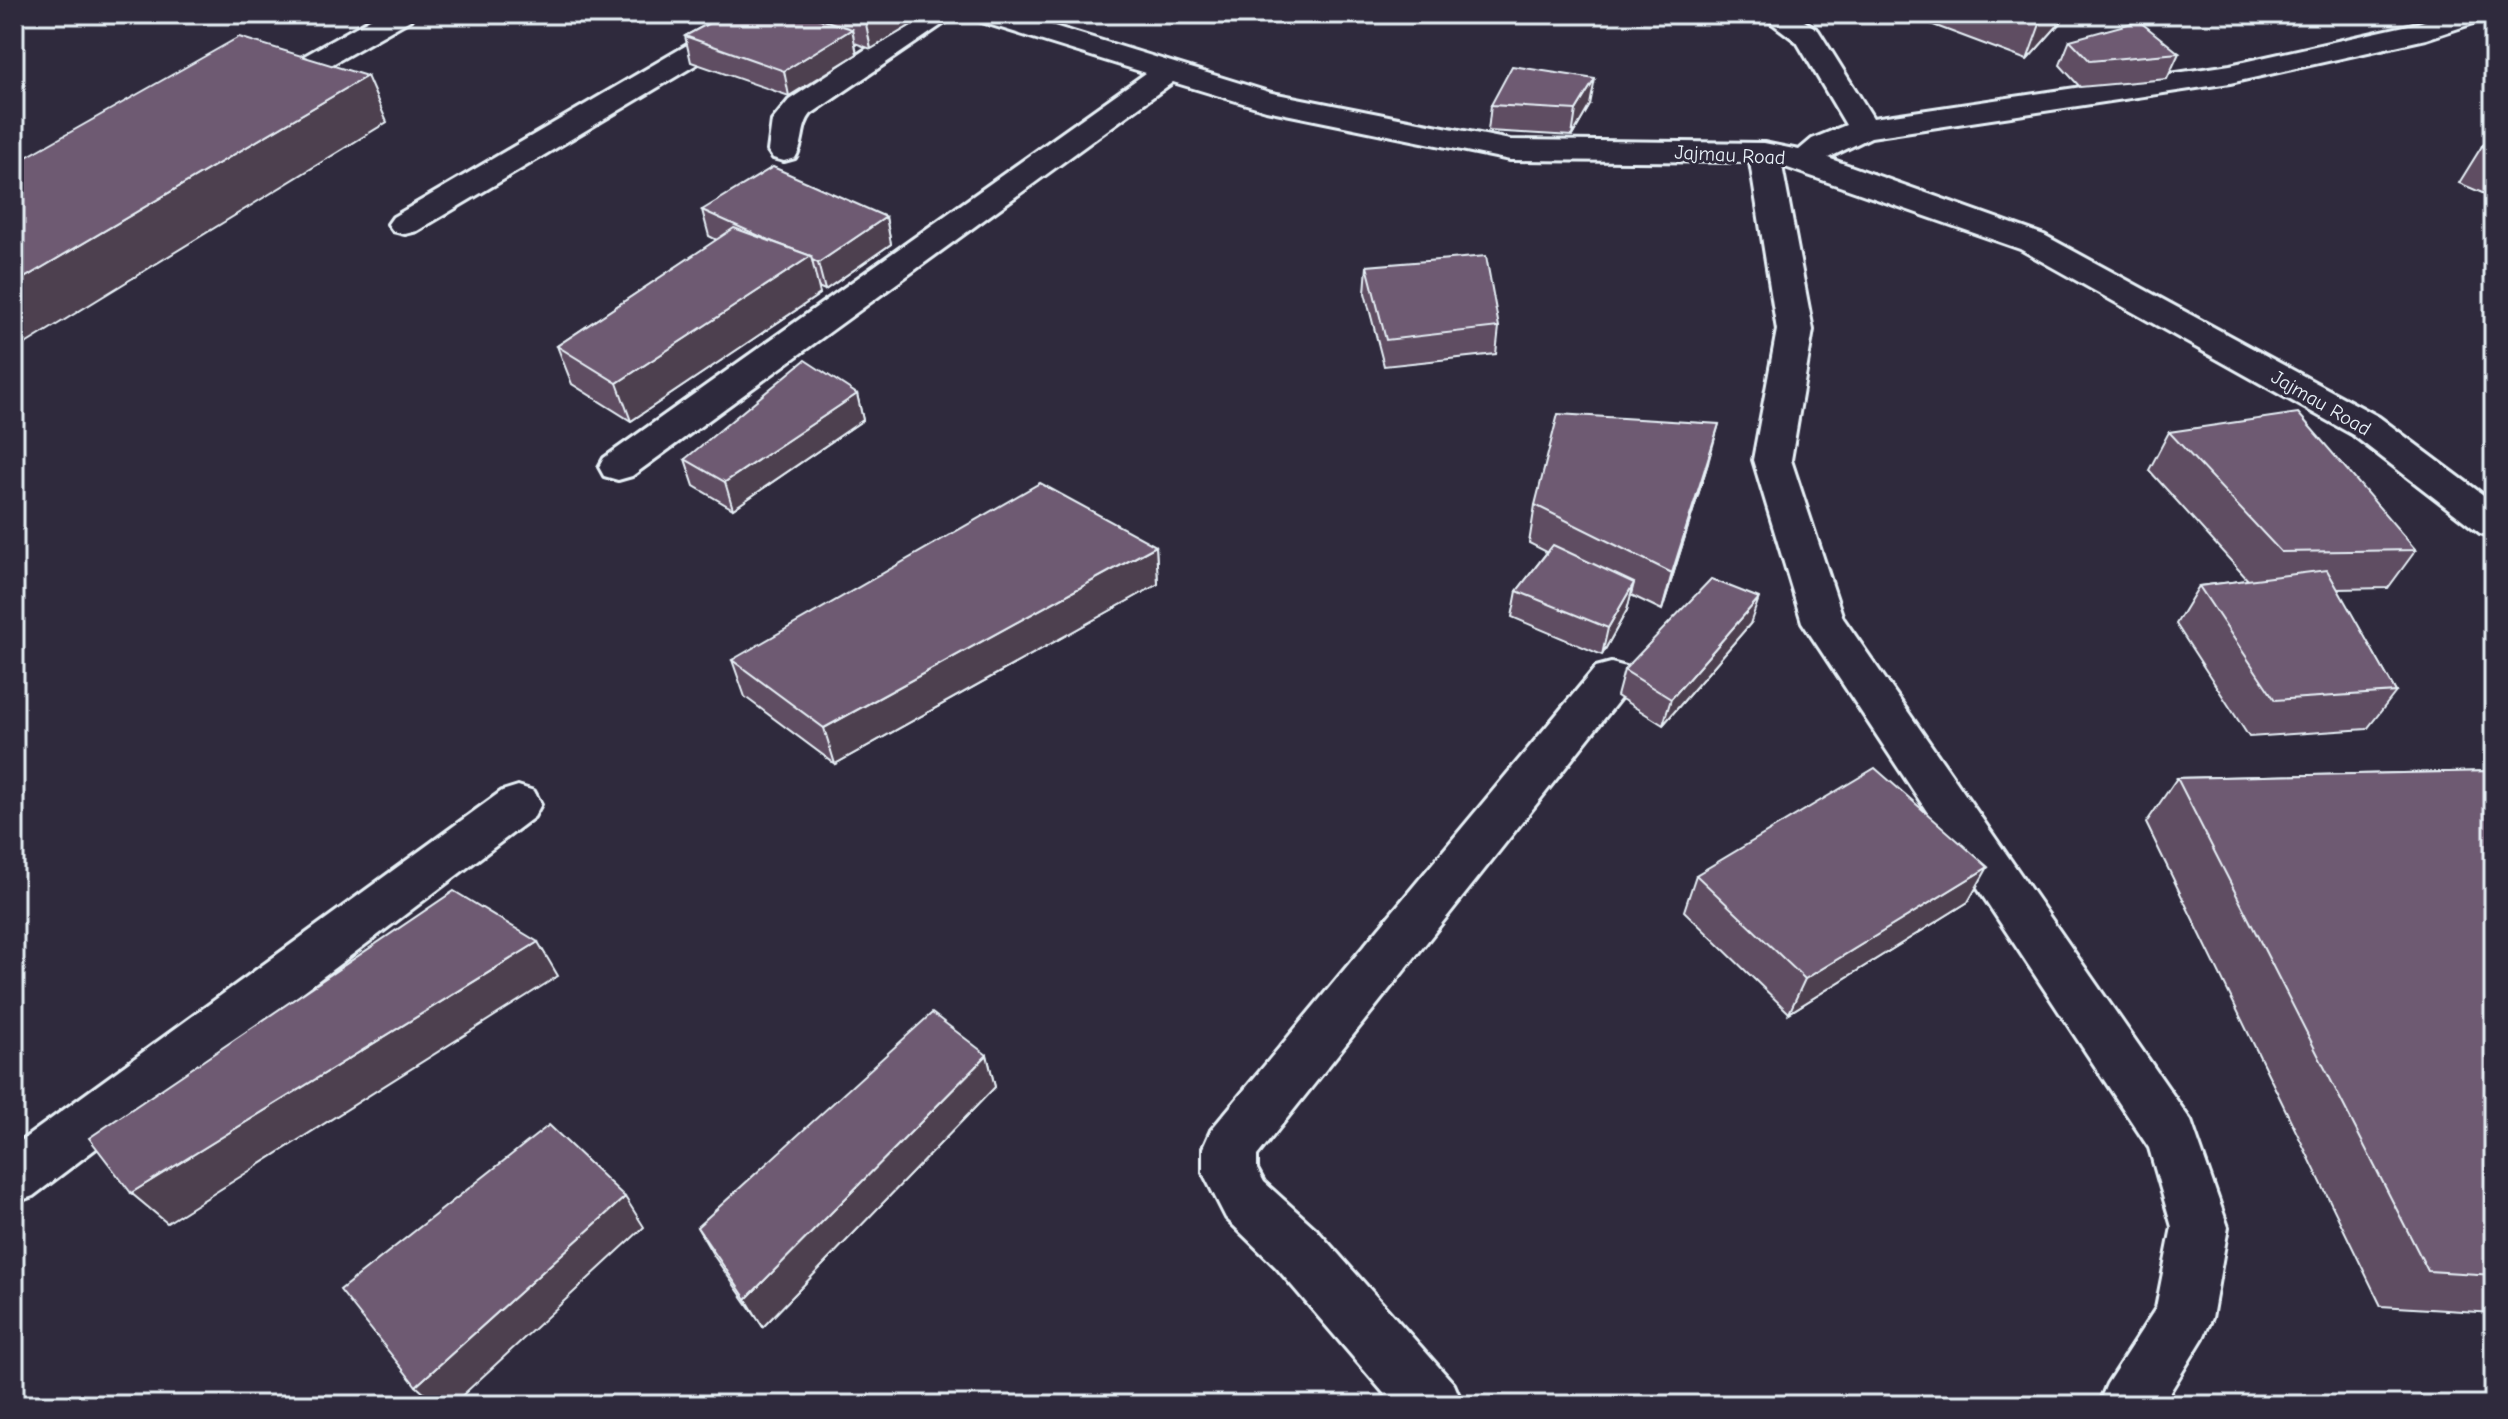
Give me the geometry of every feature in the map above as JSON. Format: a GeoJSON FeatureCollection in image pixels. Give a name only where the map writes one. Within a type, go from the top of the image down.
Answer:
{"type":"FeatureCollection","features":[{"type":"Feature","properties":{"kind":"street"},"geometry":{"type":"LineString","coordinates":[[248,100],[400,14]]}},
{"type":"Feature","properties":{"kind":"street"},"geometry":{"type":"LineString","coordinates":[[405,224],[761,14]]}},
{"type":"Feature","properties":{"kind":"street"},"geometry":{"type":"LineString","coordinates":[[784,151],[788,121],[800,107],[939,14]]}},
{"type":"Feature","properties":{"kind":"street","name":"Jajmau Road"},"geometry":{"type":"LineString","coordinates":[[985,14],[1266,101],[1510,150],[1785,157],[2032,242],[2366,426],[2487,513]]}},
{"type":"Feature","properties":{"kind":"street"},"geometry":{"type":"LineString","coordinates":[[1048,33],[1083,14]]}},
{"type":"Feature","properties":{"kind":"street"},"geometry":{"type":"LineString","coordinates":[[1774,14],[1808,36],[1864,129]]}},
{"type":"Feature","properties":{"kind":"street"},"geometry":{"type":"LineString","coordinates":[[2128,1405],[2183,1318],[2200,1227],[2172,1138],[1823,622],[1772,460],[1795,330],[1785,157],[1864,129],[2230,74],[2426,30],[2473,14]]}},
{"type":"Feature","properties":{"kind":"street"},"geometry":{"type":"LineString","coordinates":[[618,467],[906,245],[1169,71]]}},
{"type":"Feature","properties":{"kind":"street"},"geometry":{"type":"LineString","coordinates":[[1433,1405],[1296,1248],[1245,1200],[1230,1173],[1230,1148],[1611,679]]}},
{"type":"Feature","properties":{"kind":"street"},"geometry":{"type":"LineString","coordinates":[[14,1178],[518,804]]}},
{"type":"Feature","properties":{"kind":"building"},"geometry":{"type":"Polygon","coordinates":[[[726,14],[804,14],[852,29],[784,71],[685,36],[726,14]]]}},
{"type":"Feature","properties":{"kind":"building"},"geometry":{"type":"Polygon","coordinates":[[[841,14],[883,14],[866,24],[841,14]]]}},
{"type":"Feature","properties":{"kind":"building"},"geometry":{"type":"Polygon","coordinates":[[[2013,14],[2049,14],[2040,24],[2013,14]]]}},
{"type":"Feature","properties":{"kind":"building"},"geometry":{"type":"Polygon","coordinates":[[[2139,21],[2179,53],[2090,61],[2070,40],[2139,21]]]}},
{"type":"Feature","properties":{"kind":"building"},"geometry":{"type":"Polygon","coordinates":[[[239,37],[367,76],[14,284],[14,164],[239,37]]]}},
{"type":"Feature","properties":{"kind":"building"},"geometry":{"type":"Polygon","coordinates":[[[1512,66],[1595,79],[1576,110],[1491,105],[1512,66]]]}},
{"type":"Feature","properties":{"kind":"building"},"geometry":{"type":"Polygon","coordinates":[[[2494,136],[2494,151],[2482,146],[2494,136]]]}},
{"type":"Feature","properties":{"kind":"building"},"geometry":{"type":"Polygon","coordinates":[[[773,167],[886,217],[818,263],[811,256],[702,210],[773,167]]]}},
{"type":"Feature","properties":{"kind":"building"},"geometry":{"type":"Polygon","coordinates":[[[734,228],[811,256],[617,383],[557,346],[734,228]]]}},
{"type":"Feature","properties":{"kind":"building"},"geometry":{"type":"Polygon","coordinates":[[[1486,256],[1499,327],[1386,340],[1367,266],[1486,256]]]}},
{"type":"Feature","properties":{"kind":"building"},"geometry":{"type":"Polygon","coordinates":[[[805,360],[857,394],[725,482],[685,459],[805,360]]]}},
{"type":"Feature","properties":{"kind":"building"},"geometry":{"type":"Polygon","coordinates":[[[2298,413],[2416,550],[2281,552],[2169,432],[2298,413]]]}},
{"type":"Feature","properties":{"kind":"building"},"geometry":{"type":"Polygon","coordinates":[[[1558,414],[1719,424],[1672,573],[1535,505],[1558,414]]]}},
{"type":"Feature","properties":{"kind":"building"},"geometry":{"type":"Polygon","coordinates":[[[1040,483],[1156,546],[824,728],[732,660],[1040,483]]]}},
{"type":"Feature","properties":{"kind":"building"},"geometry":{"type":"Polygon","coordinates":[[[1553,545],[1634,583],[1608,628],[1517,591],[1553,545]]]}},
{"type":"Feature","properties":{"kind":"building"},"geometry":{"type":"Polygon","coordinates":[[[2327,570],[2396,692],[2275,700],[2199,586],[2327,570]]]}},
{"type":"Feature","properties":{"kind":"building"},"geometry":{"type":"Polygon","coordinates":[[[1711,579],[1759,598],[1671,699],[1624,670],[1711,579]]]}},
{"type":"Feature","properties":{"kind":"building"},"geometry":{"type":"Polygon","coordinates":[[[1875,768],[1988,867],[1805,979],[1696,875],[1875,768]]]}},
{"type":"Feature","properties":{"kind":"building"},"geometry":{"type":"Polygon","coordinates":[[[2494,771],[2494,1275],[2428,1271],[2177,778],[2494,771]]]}},
{"type":"Feature","properties":{"kind":"building"},"geometry":{"type":"Polygon","coordinates":[[[454,891],[538,942],[131,1193],[89,1138],[454,891]]]}},
{"type":"Feature","properties":{"kind":"building"},"geometry":{"type":"Polygon","coordinates":[[[932,1013],[987,1055],[746,1299],[697,1227],[932,1013]]]}},
{"type":"Feature","properties":{"kind":"building"},"geometry":{"type":"Polygon","coordinates":[[[549,1125],[625,1197],[416,1386],[340,1290],[549,1125]]]}}]}
